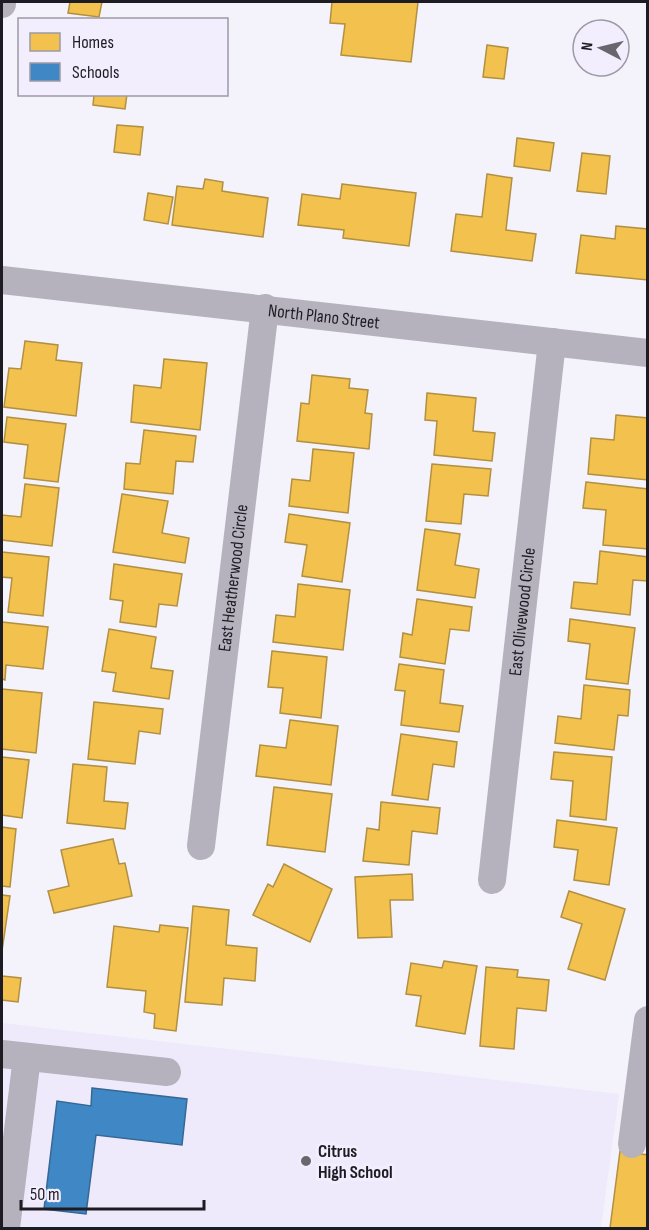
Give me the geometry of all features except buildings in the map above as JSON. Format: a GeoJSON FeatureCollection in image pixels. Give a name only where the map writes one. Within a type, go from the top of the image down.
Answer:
{"type":"FeatureCollection","features":[{"type":"Feature","properties":{"kind":"street","name":"North Plano Street"},"geometry":{"type":"LineString","coordinates":[[2,280],[648,353]]}},
{"type":"Feature","properties":{"kind":"street","name":"East Heatherwood Circle"},"geometry":{"type":"LineString","coordinates":[[201,846],[265,308]]}},
{"type":"Feature","properties":{"kind":"street","name":"East Olivewood Circle"},"geometry":{"type":"LineString","coordinates":[[492,880],[552,342]]}},
{"type":"Feature","properties":{"kind":"street"},"geometry":{"type":"LineString","coordinates":[[632,1144],[648,1020]]}},
{"type":"Feature","properties":{"kind":"street"},"geometry":{"type":"LineString","coordinates":[[6,1228],[14,1055],[167,1072]]}},
{"type":"Feature","properties":{"kind":"shaded area","name":"Citrus High School"},"geometry":{"type":"Polygon","coordinates":[[[2,1023],[619,1094],[601,1228],[2,1228],[2,1023]]]}},
{"type":"Feature","properties":{"kind":"place","name":"Citrus High School"},"geometry":{"type":"Point","coordinates":[306,1161]}}]}
